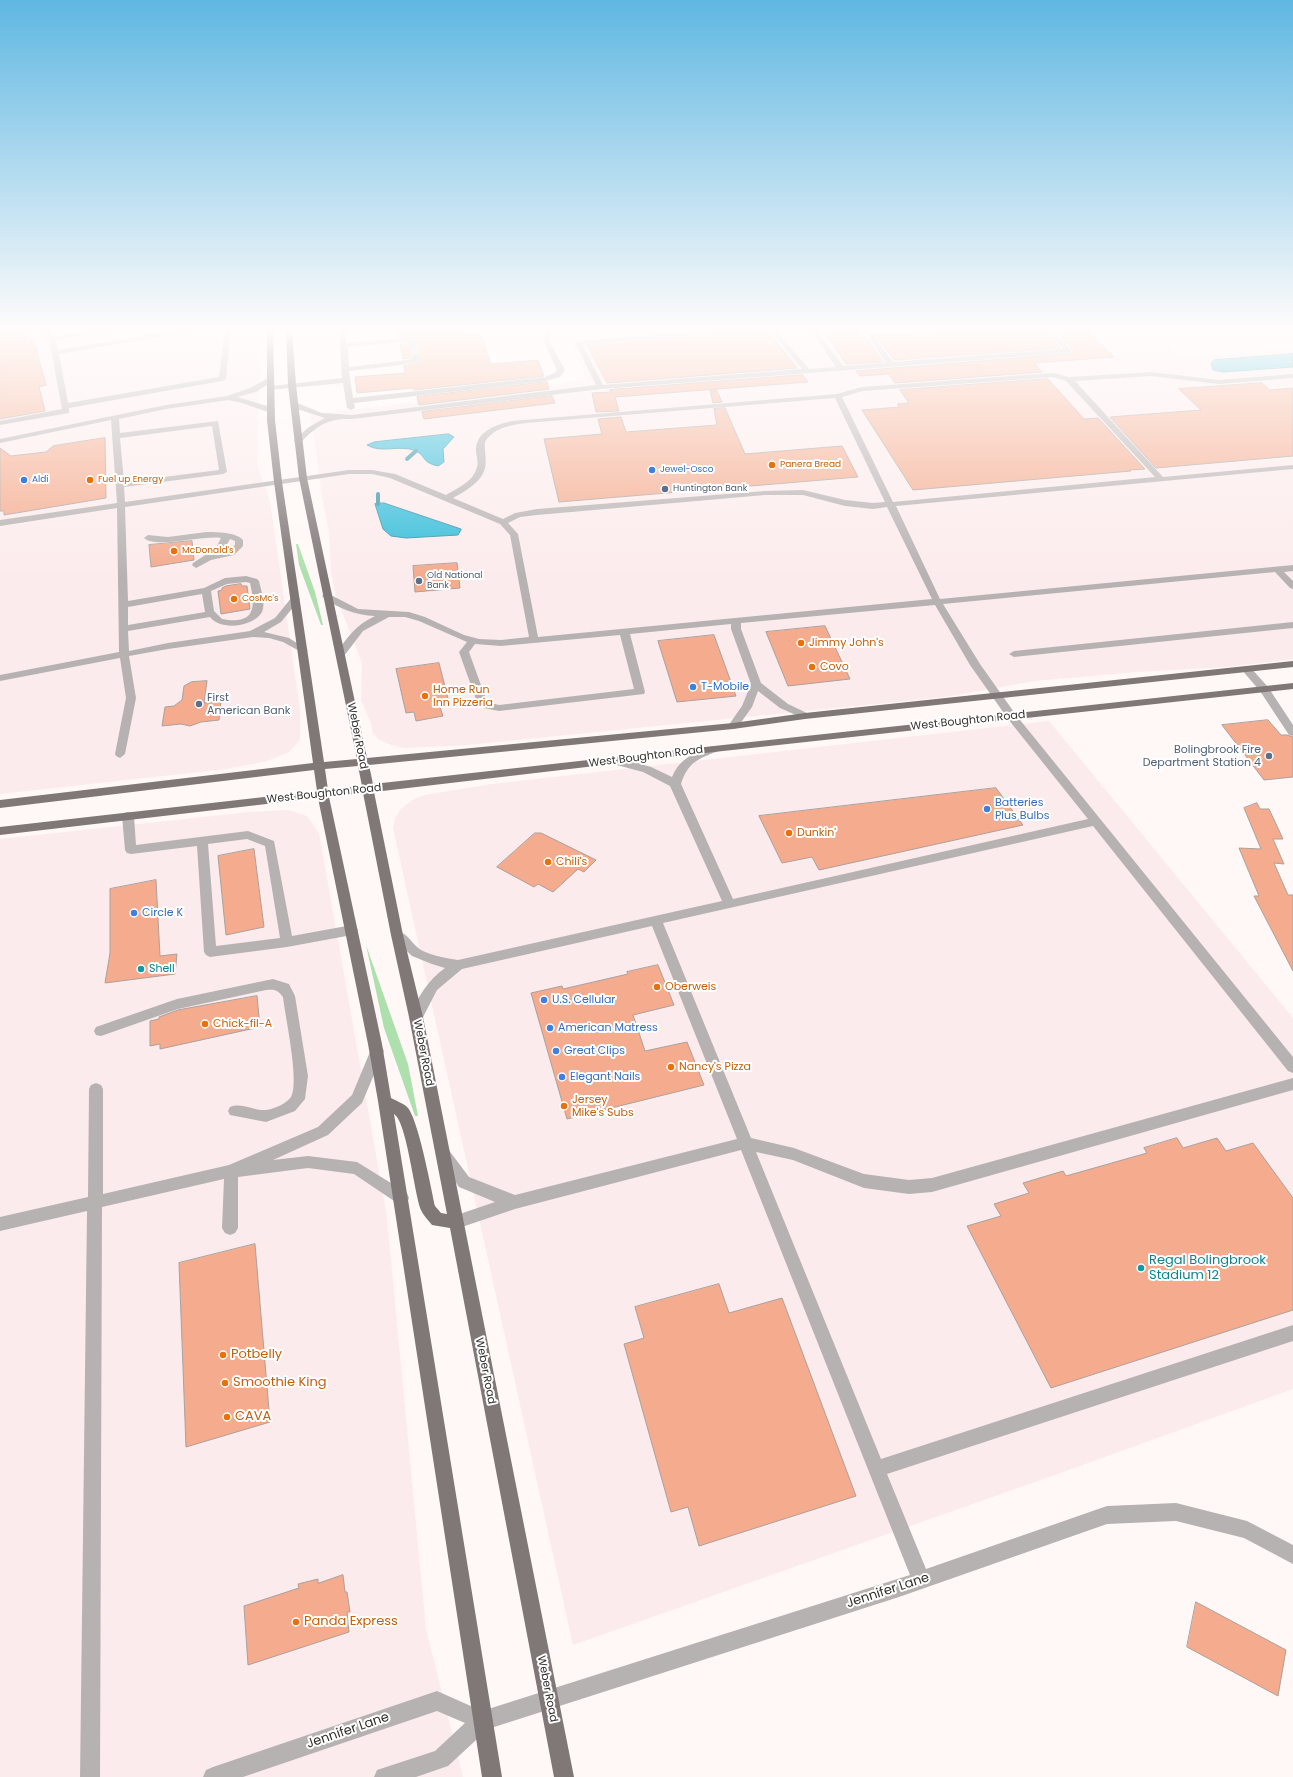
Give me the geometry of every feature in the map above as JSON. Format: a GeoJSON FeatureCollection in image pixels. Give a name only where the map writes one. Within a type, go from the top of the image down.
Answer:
{"type":"FeatureCollection","features":[{"type":"Feature","properties":{"kind":"main road"},"geometry":{"type":"LineString","coordinates":[[271,412],[278,482],[323,793],[376,1052],[402,1198],[482,1721],[492,1777]]}},
{"type":"Feature","properties":{"kind":"main road","name":"Weber Road"},"geometry":{"type":"LineString","coordinates":[[295,412],[303,478],[341,654],[361,762],[368,789],[397,935],[416,1017],[564,1777]]}},
{"type":"Feature","properties":{"kind":"main road","name":"West Boughton Road"},"geometry":{"type":"LineString","coordinates":[[0,804],[320,766],[734,726],[805,716],[1293,664]]}},
{"type":"Feature","properties":{"kind":"main road","name":"West Boughton Road"},"geometry":{"type":"LineString","coordinates":[[0,831],[714,749],[1293,686]]}},
{"type":"Feature","properties":{"kind":"main road"},"geometry":{"type":"LineString","coordinates":[[385,1101],[403,1112],[411,1133],[428,1209],[437,1220],[456,1222]]}},
{"type":"Feature","properties":{"kind":"street"},"geometry":{"type":"LineString","coordinates":[[0,423],[61,412]]}},
{"type":"Feature","properties":{"kind":"street"},"geometry":{"type":"LineString","coordinates":[[0,441],[115,418],[134,412]]}},
{"type":"Feature","properties":{"kind":"street"},"geometry":{"type":"LineString","coordinates":[[313,412],[321,415],[352,417],[394,412]]}},
{"type":"Feature","properties":{"kind":"street"},"geometry":{"type":"LineString","coordinates":[[351,412],[352,417]]}},
{"type":"Feature","properties":{"kind":"street"},"geometry":{"type":"LineString","coordinates":[[447,498],[471,483],[481,469],[480,447],[483,437],[493,430],[508,424],[526,421],[639,412]]}},
{"type":"Feature","properties":{"kind":"street"},"geometry":{"type":"LineString","coordinates":[[846,412],[937,601],[975,665],[1012,717],[1293,1067]]}},
{"type":"Feature","properties":{"kind":"street"},"geometry":{"type":"LineString","coordinates":[[1099,412],[1161,479]]}},
{"type":"Feature","properties":{"kind":"street"},"geometry":{"type":"LineString","coordinates":[[298,440],[310,428],[321,421],[336,416]]}},
{"type":"Feature","properties":{"kind":"street"},"geometry":{"type":"LineString","coordinates":[[115,418],[121,505],[124,654],[130,698],[120,754]]}},
{"type":"Feature","properties":{"kind":"street"},"geometry":{"type":"LineString","coordinates":[[116,436],[215,423],[222,472],[120,485]]}},
{"type":"Feature","properties":{"kind":"street"},"geometry":{"type":"LineString","coordinates":[[503,522],[518,515],[537,512],[785,492],[803,492],[859,505],[890,505],[1293,467]]}},
{"type":"Feature","properties":{"kind":"street"},"geometry":{"type":"LineString","coordinates":[[0,523],[349,472],[372,472],[392,476],[503,522],[514,534],[534,640]]}},
{"type":"Feature","properties":{"kind":"street"},"geometry":{"type":"LineString","coordinates":[[148,538],[158,541],[207,534],[218,534],[236,538],[238,540],[237,548],[226,555],[207,559]]}},
{"type":"Feature","properties":{"kind":"street"},"geometry":{"type":"LineString","coordinates":[[196,565],[220,550],[225,543],[226,536]]}},
{"type":"Feature","properties":{"kind":"street"},"geometry":{"type":"LineString","coordinates":[[328,596],[344,608],[359,613],[406,614],[422,619],[461,637],[501,643],[1293,568]]}},
{"type":"Feature","properties":{"kind":"street"},"geometry":{"type":"LineString","coordinates":[[1277,569],[1293,586]]}},
{"type":"Feature","properties":{"kind":"street"},"geometry":{"type":"LineString","coordinates":[[123,605],[206,590],[221,582],[249,579],[254,581],[258,606],[257,613],[247,619],[235,622],[221,622],[210,614],[206,590]]}},
{"type":"Feature","properties":{"kind":"street"},"geometry":{"type":"LineString","coordinates":[[253,634],[278,620],[296,599]]}},
{"type":"Feature","properties":{"kind":"street"},"geometry":{"type":"LineString","coordinates":[[123,629],[210,614]]}},
{"type":"Feature","properties":{"kind":"street"},"geometry":{"type":"LineString","coordinates":[[341,654],[352,636],[363,624],[388,614]]}},
{"type":"Feature","properties":{"kind":"street"},"geometry":{"type":"LineString","coordinates":[[736,621],[736,629],[756,684],[784,706],[805,716]]}},
{"type":"Feature","properties":{"kind":"street"},"geometry":{"type":"LineString","coordinates":[[1014,654],[1293,625]]}},
{"type":"Feature","properties":{"kind":"street"},"geometry":{"type":"LineString","coordinates":[[473,640],[464,652],[481,700],[488,706],[499,708],[640,692],[624,631]]}},
{"type":"Feature","properties":{"kind":"street"},"geometry":{"type":"LineString","coordinates":[[0,678],[124,654],[253,634],[270,635],[286,640],[303,650]]}},
{"type":"Feature","properties":{"kind":"street"},"geometry":{"type":"LineString","coordinates":[[1246,669],[1264,689],[1293,733]]}},
{"type":"Feature","properties":{"kind":"street"},"geometry":{"type":"LineString","coordinates":[[734,726],[747,707],[756,684]]}},
{"type":"Feature","properties":{"kind":"street"},"geometry":{"type":"LineString","coordinates":[[674,784],[678,770],[687,761],[714,749]]}},
{"type":"Feature","properties":{"kind":"street"},"geometry":{"type":"LineString","coordinates":[[617,761],[643,766],[658,773],[674,784],[729,903]]}},
{"type":"Feature","properties":{"kind":"street"},"geometry":{"type":"LineString","coordinates":[[128,816],[131,850],[248,835],[270,844],[287,942]]}},
{"type":"Feature","properties":{"kind":"street"},"geometry":{"type":"LineString","coordinates":[[397,935],[416,953],[436,961],[458,965],[1097,821]]}},
{"type":"Feature","properties":{"kind":"street"},"geometry":{"type":"LineString","coordinates":[[202,841],[210,952],[287,942],[352,930]]}},
{"type":"Feature","properties":{"kind":"street"},"geometry":{"type":"LineString","coordinates":[[656,920],[921,1580]]}},
{"type":"Feature","properties":{"kind":"street"},"geometry":{"type":"LineString","coordinates":[[416,1017],[424,997],[435,982],[458,965]]}},
{"type":"Feature","properties":{"kind":"street"},"geometry":{"type":"LineString","coordinates":[[101,1032],[177,1004],[266,985],[273,984],[284,988],[289,996],[302,1076],[298,1099],[290,1107],[266,1116],[235,1111]]}},
{"type":"Feature","properties":{"kind":"street"},"geometry":{"type":"LineString","coordinates":[[231,1171],[323,1131],[357,1099],[376,1052]]}},
{"type":"Feature","properties":{"kind":"street"},"geometry":{"type":"LineString","coordinates":[[456,1222],[515,1202],[746,1143],[794,1154],[864,1181],[909,1187],[932,1185],[1293,1084]]}},
{"type":"Feature","properties":{"kind":"street"},"geometry":{"type":"LineString","coordinates":[[90,1777],[95,1202],[94,1143],[96,1089]]}},
{"type":"Feature","properties":{"kind":"street"},"geometry":{"type":"LineString","coordinates":[[443,1154],[464,1182],[491,1194],[515,1202]]}},
{"type":"Feature","properties":{"kind":"street"},"geometry":{"type":"LineString","coordinates":[[0,1224],[231,1171],[308,1162],[357,1168],[402,1198]]}},
{"type":"Feature","properties":{"kind":"street"},"geometry":{"type":"LineString","coordinates":[[230,1228],[231,1171]]}},
{"type":"Feature","properties":{"kind":"street"},"geometry":{"type":"LineString","coordinates":[[876,1469],[1293,1333]]}},
{"type":"Feature","properties":{"kind":"street","name":"Jennifer Lane"},"geometry":{"type":"LineString","coordinates":[[384,1777],[441,1759],[482,1721],[921,1580],[1107,1515],[1176,1512],[1247,1530],[1293,1555]]}},
{"type":"Feature","properties":{"kind":"street","name":"Jennifer Lane"},"geometry":{"type":"LineString","coordinates":[[213,1777],[437,1701],[482,1721]]}},
{"type":"Feature","properties":{"kind":"shaded area"},"geometry":{"type":"Polygon","coordinates":[[[0,412],[259,412],[257,464],[270,501],[300,710],[300,740],[289,752],[267,761],[226,769],[0,794],[0,412]]]}},
{"type":"Feature","properties":{"kind":"shaded area"},"geometry":{"type":"Polygon","coordinates":[[[334,412],[1293,412],[1293,659],[1226,667],[1136,672],[1034,681],[945,697],[468,745],[405,748],[391,745],[378,739],[373,733],[371,723],[361,700],[362,663],[336,596],[331,572],[329,532],[322,497],[310,415],[334,412]]]}},
{"type":"Feature","properties":{"kind":"shaded area"},"geometry":{"type":"Polygon","coordinates":[[[1049,721],[1293,1018],[1293,1389],[1066,1471],[573,1645],[393,828],[395,818],[401,809],[414,799],[425,795],[492,784],[1049,721]]]}},
{"type":"Feature","properties":{"kind":"shaded area"},"geometry":{"type":"Polygon","coordinates":[[[288,810],[307,816],[319,833],[387,1217],[426,1629],[463,1777],[0,1777],[0,839],[250,812],[288,810]]]}},
{"type":"Feature","properties":{"kind":"green space"},"geometry":{"type":"Polygon","coordinates":[[[296,544],[298,544],[315,592],[323,625],[321,625],[299,565],[296,544]]]}},
{"type":"Feature","properties":{"kind":"green space"},"geometry":{"type":"Polygon","coordinates":[[[366,945],[408,1064],[418,1116],[415,1116],[384,1028],[366,945]]]}},
{"type":"Feature","properties":{"kind":"water"},"geometry":{"type":"Polygon","coordinates":[[[449,434],[454,437],[443,449],[444,462],[438,466],[429,463],[419,453],[410,449],[378,449],[367,445],[374,442],[449,434]]]}},
{"type":"Feature","properties":{"kind":"water"},"geometry":{"type":"Polygon","coordinates":[[[384,503],[461,530],[458,535],[406,538],[391,536],[383,529],[375,504],[384,503]]]}},
{"type":"Feature","properties":{"kind":"building"},"geometry":{"type":"Polygon","coordinates":[[[0,412],[40,412],[0,419],[0,412]]]}},
{"type":"Feature","properties":{"kind":"building"},"geometry":{"type":"Polygon","coordinates":[[[423,412],[482,412],[424,419],[423,412]]]}},
{"type":"Feature","properties":{"kind":"building","name":"Jewel-Osco"},"geometry":{"type":"Polygon","coordinates":[[[715,412],[727,412],[745,454],[842,446],[858,477],[559,502],[544,439],[602,434],[598,419],[621,417],[626,432],[717,425],[715,412]]]}},
{"type":"Feature","properties":{"kind":"building"},"geometry":{"type":"Polygon","coordinates":[[[863,412],[1078,412],[1084,419],[1098,418],[1145,469],[1130,470],[1131,471],[913,490],[863,412]]]}},
{"type":"Feature","properties":{"kind":"building"},"geometry":{"type":"Polygon","coordinates":[[[1176,412],[1293,412],[1293,456],[1156,468],[1110,417],[1176,412]]]}},
{"type":"Feature","properties":{"kind":"building"},"geometry":{"type":"Polygon","coordinates":[[[105,438],[106,498],[4,515],[4,511],[0,511],[0,448],[11,456],[46,452],[53,446],[105,438]]]}},
{"type":"Feature","properties":{"kind":"building","name":"McDonald's"},"geometry":{"type":"Polygon","coordinates":[[[192,541],[194,560],[151,567],[149,545],[192,541]]]}},
{"type":"Feature","properties":{"kind":"building","name":"Old National Bank"},"geometry":{"type":"Polygon","coordinates":[[[457,563],[460,588],[415,592],[413,566],[457,563]]]}},
{"type":"Feature","properties":{"kind":"building"},"geometry":{"type":"Polygon","coordinates":[[[241,584],[242,586],[247,586],[250,609],[221,614],[218,591],[222,590],[222,588],[226,586],[241,584]]]}},
{"type":"Feature","properties":{"kind":"building"},"geometry":{"type":"Polygon","coordinates":[[[825,626],[850,679],[788,686],[766,632],[825,626]]]}},
{"type":"Feature","properties":{"kind":"building"},"geometry":{"type":"Polygon","coordinates":[[[714,635],[736,696],[677,702],[658,641],[714,635]]]}},
{"type":"Feature","properties":{"kind":"building","name":"Home Run Inn Pizzeria"},"geometry":{"type":"Polygon","coordinates":[[[439,663],[450,706],[440,707],[443,716],[416,721],[414,712],[406,713],[396,669],[439,663]]]}},
{"type":"Feature","properties":{"kind":"building","name":"First American Bank"},"geometry":{"type":"Polygon","coordinates":[[[207,681],[204,703],[221,701],[219,720],[201,722],[190,726],[181,724],[162,726],[165,707],[174,706],[182,700],[184,686],[191,682],[207,681]]]}},
{"type":"Feature","properties":{"kind":"building","name":"Bolingbrook Fire Department Station 4"},"geometry":{"type":"Polygon","coordinates":[[[1268,720],[1281,735],[1293,737],[1293,777],[1264,780],[1222,725],[1268,720]]]}},
{"type":"Feature","properties":{"kind":"building"},"geometry":{"type":"Polygon","coordinates":[[[996,788],[1023,825],[819,870],[812,857],[782,863],[759,816],[996,788]]]}},
{"type":"Feature","properties":{"kind":"building"},"geometry":{"type":"Polygon","coordinates":[[[1257,803],[1260,809],[1269,809],[1283,839],[1273,839],[1284,864],[1274,863],[1288,895],[1293,895],[1293,971],[1254,896],[1259,896],[1239,848],[1261,849],[1244,808],[1257,803]]]}},
{"type":"Feature","properties":{"kind":"building","name":"Chili's"},"geometry":{"type":"Polygon","coordinates":[[[535,833],[541,833],[596,860],[584,872],[578,869],[553,892],[538,884],[534,887],[497,867],[535,833]]]}},
{"type":"Feature","properties":{"kind":"building"},"geometry":{"type":"Polygon","coordinates":[[[254,849],[264,927],[226,935],[218,856],[254,849]]]}},
{"type":"Feature","properties":{"kind":"building"},"geometry":{"type":"Polygon","coordinates":[[[156,880],[160,956],[177,954],[175,974],[105,983],[110,953],[110,889],[156,880]]]}},
{"type":"Feature","properties":{"kind":"building"},"geometry":{"type":"Polygon","coordinates":[[[658,965],[674,1005],[633,1015],[645,1051],[687,1042],[704,1085],[567,1119],[531,993],[562,986],[563,989],[628,974],[627,972],[658,965]]]}},
{"type":"Feature","properties":{"kind":"building","name":"Chick-fil-A"},"geometry":{"type":"Polygon","coordinates":[[[257,996],[260,1027],[160,1049],[160,1044],[150,1046],[150,1021],[159,1019],[159,1017],[178,1010],[257,996]]]}},
{"type":"Feature","properties":{"kind":"building","name":"Regal Bolingbrook Stadium 12"},"geometry":{"type":"Polygon","coordinates":[[[1177,1138],[1183,1148],[1217,1138],[1226,1151],[1253,1143],[1293,1198],[1293,1310],[1051,1388],[967,1226],[1001,1216],[994,1204],[1029,1193],[1023,1183],[1063,1171],[1066,1176],[1147,1153],[1144,1148],[1177,1138]]]}},
{"type":"Feature","properties":{"kind":"building"},"geometry":{"type":"Polygon","coordinates":[[[255,1244],[270,1422],[186,1447],[179,1263],[255,1244]]]}},
{"type":"Feature","properties":{"kind":"building"},"geometry":{"type":"Polygon","coordinates":[[[719,1284],[729,1313],[782,1298],[856,1496],[699,1546],[688,1507],[671,1512],[624,1344],[644,1338],[635,1307],[719,1284]]]}},
{"type":"Feature","properties":{"kind":"building","name":"Panda Express"},"geometry":{"type":"Polygon","coordinates":[[[343,1575],[350,1612],[347,1612],[349,1632],[248,1665],[244,1606],[299,1588],[298,1584],[318,1579],[318,1583],[343,1575]]]}},
{"type":"Feature","properties":{"kind":"building"},"geometry":{"type":"Polygon","coordinates":[[[1196,1602],[1286,1650],[1278,1696],[1187,1647],[1196,1602]]]}},
{"type":"Feature","properties":{"kind":"waterway"},"geometry":{"type":"LineString","coordinates":[[407,459],[416,451]]}},
{"type":"Feature","properties":{"kind":"waterway"},"geometry":{"type":"LineString","coordinates":[[378,494],[378,504]]}},
{"type":"Feature","properties":{"kind":"place","name":"Panera Bread"},"geometry":{"type":"Point","coordinates":[772,465]}},
{"type":"Feature","properties":{"kind":"place","name":"Jewel-Osco"},"geometry":{"type":"Point","coordinates":[652,470]}},
{"type":"Feature","properties":{"kind":"place","name":"Aldi"},"geometry":{"type":"Point","coordinates":[24,480]}},
{"type":"Feature","properties":{"kind":"place","name":"Fuel up Energy"},"geometry":{"type":"Point","coordinates":[90,480]}},
{"type":"Feature","properties":{"kind":"place","name":"Huntington Bank"},"geometry":{"type":"Point","coordinates":[665,489]}},
{"type":"Feature","properties":{"kind":"place","name":"McDonald's"},"geometry":{"type":"Point","coordinates":[174,551]}},
{"type":"Feature","properties":{"kind":"place","name":"Old National Bank"},"geometry":{"type":"Point","coordinates":[419,581]}},
{"type":"Feature","properties":{"kind":"place","name":"CosMc's"},"geometry":{"type":"Point","coordinates":[234,599]}},
{"type":"Feature","properties":{"kind":"place","name":"Jimmy John's"},"geometry":{"type":"Point","coordinates":[801,643]}},
{"type":"Feature","properties":{"kind":"place","name":"Covo"},"geometry":{"type":"Point","coordinates":[812,667]}},
{"type":"Feature","properties":{"kind":"place","name":"T-Mobile"},"geometry":{"type":"Point","coordinates":[693,687]}},
{"type":"Feature","properties":{"kind":"place","name":"Home Run Inn Pizzeria"},"geometry":{"type":"Point","coordinates":[425,696]}},
{"type":"Feature","properties":{"kind":"place","name":"First American Bank"},"geometry":{"type":"Point","coordinates":[199,704]}},
{"type":"Feature","properties":{"kind":"place","name":"Bolingbrook Fire Department Station 4"},"geometry":{"type":"Point","coordinates":[1269,756]}},
{"type":"Feature","properties":{"kind":"place","name":"Batteries Plus Bulbs"},"geometry":{"type":"Point","coordinates":[987,809]}},
{"type":"Feature","properties":{"kind":"place","name":"Dunkin'"},"geometry":{"type":"Point","coordinates":[789,833]}},
{"type":"Feature","properties":{"kind":"place","name":"Chili's"},"geometry":{"type":"Point","coordinates":[548,862]}},
{"type":"Feature","properties":{"kind":"place","name":"Circle K"},"geometry":{"type":"Point","coordinates":[134,913]}},
{"type":"Feature","properties":{"kind":"place","name":"Shell"},"geometry":{"type":"Point","coordinates":[141,969]}},
{"type":"Feature","properties":{"kind":"place","name":"Oberweis"},"geometry":{"type":"Point","coordinates":[657,987]}},
{"type":"Feature","properties":{"kind":"place","name":"U.S. Cellular"},"geometry":{"type":"Point","coordinates":[544,1000]}},
{"type":"Feature","properties":{"kind":"place","name":"Chick-fil-A"},"geometry":{"type":"Point","coordinates":[205,1024]}},
{"type":"Feature","properties":{"kind":"place","name":"American Matress"},"geometry":{"type":"Point","coordinates":[550,1028]}},
{"type":"Feature","properties":{"kind":"place","name":"Great Clips"},"geometry":{"type":"Point","coordinates":[556,1051]}},
{"type":"Feature","properties":{"kind":"place","name":"Nancy's Pizza"},"geometry":{"type":"Point","coordinates":[671,1067]}},
{"type":"Feature","properties":{"kind":"place","name":"Elegant Nails"},"geometry":{"type":"Point","coordinates":[562,1077]}},
{"type":"Feature","properties":{"kind":"place","name":"Jersey Mike's Subs"},"geometry":{"type":"Point","coordinates":[564,1106]}},
{"type":"Feature","properties":{"kind":"place","name":"Regal Bolingbrook Stadium 12"},"geometry":{"type":"Point","coordinates":[1141,1268]}},
{"type":"Feature","properties":{"kind":"place","name":"Potbelly"},"geometry":{"type":"Point","coordinates":[223,1355]}},
{"type":"Feature","properties":{"kind":"place","name":"Smoothie King"},"geometry":{"type":"Point","coordinates":[225,1383]}},
{"type":"Feature","properties":{"kind":"place","name":"CAVA"},"geometry":{"type":"Point","coordinates":[227,1417]}},
{"type":"Feature","properties":{"kind":"place","name":"Panda Express"},"geometry":{"type":"Point","coordinates":[296,1622]}}]}
